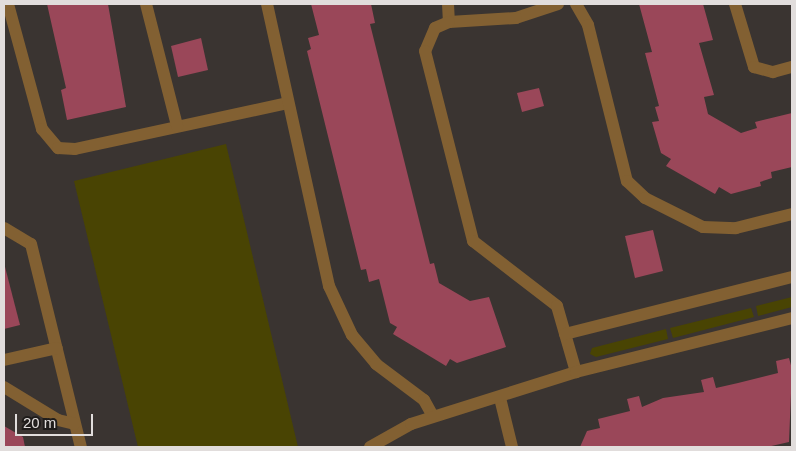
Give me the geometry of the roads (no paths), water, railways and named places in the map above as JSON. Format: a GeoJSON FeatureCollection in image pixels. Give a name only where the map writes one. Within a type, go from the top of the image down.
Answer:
{"type":"FeatureCollection","features":[{"type":"Feature","properties":{"kind":"lane"},"geometry":{"type":"LineString","coordinates":[[146,4],[178,126]]}},
{"type":"Feature","properties":{"kind":"lane"},"geometry":{"type":"LineString","coordinates":[[266,4],[329,286],[352,335],[376,364],[410,386],[433,416]]}},
{"type":"Feature","properties":{"kind":"lane"},"geometry":{"type":"LineString","coordinates":[[448,4],[449,22]]}},
{"type":"Feature","properties":{"kind":"lane"},"geometry":{"type":"LineString","coordinates":[[558,4],[516,18],[449,22],[435,28],[425,51],[473,241],[549,297],[557,306],[576,372]]}},
{"type":"Feature","properties":{"kind":"lane"},"geometry":{"type":"LineString","coordinates":[[576,4],[588,25],[628,181],[639,192],[672,214],[703,227],[736,228],[792,214]]}},
{"type":"Feature","properties":{"kind":"lane"},"geometry":{"type":"LineString","coordinates":[[735,4],[754,67],[773,72],[792,67]]}},
{"type":"Feature","properties":{"kind":"lane"},"geometry":{"type":"LineString","coordinates":[[8,12],[42,129],[58,148],[74,149],[287,103]]}},
{"type":"Feature","properties":{"kind":"lane"},"geometry":{"type":"LineString","coordinates":[[4,228],[32,244],[80,447]]}},
{"type":"Feature","properties":{"kind":"lane"},"geometry":{"type":"LineString","coordinates":[[565,334],[792,277]]}},
{"type":"Feature","properties":{"kind":"lane"},"geometry":{"type":"LineString","coordinates":[[370,447],[433,416],[500,398],[576,372],[792,318]]}},
{"type":"Feature","properties":{"kind":"lane"},"geometry":{"type":"LineString","coordinates":[[4,360],[57,348]]}},
{"type":"Feature","properties":{"kind":"lane"},"geometry":{"type":"LineString","coordinates":[[4,387],[58,420],[75,424]]}},
{"type":"Feature","properties":{"kind":"lane"},"geometry":{"type":"LineString","coordinates":[[500,398],[512,447]]}}]}
